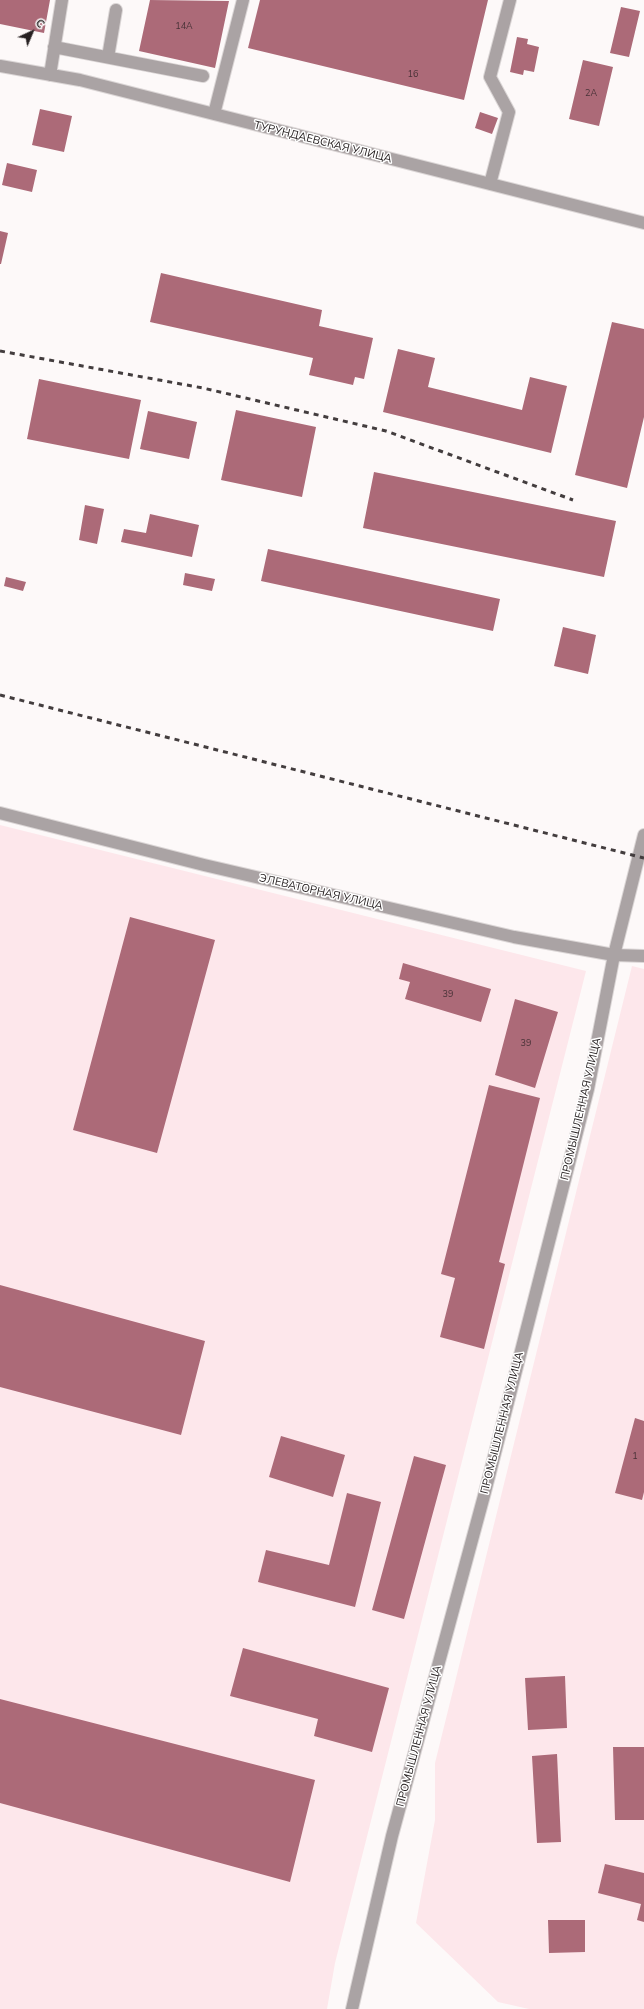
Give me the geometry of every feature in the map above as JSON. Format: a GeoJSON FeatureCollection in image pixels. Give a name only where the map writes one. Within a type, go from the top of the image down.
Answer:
{"type":"FeatureCollection","features":[{"type":"Feature","properties":{"kind":"street"},"geometry":{"type":"LineString","coordinates":[[50,75],[62,0]]}},
{"type":"Feature","properties":{"kind":"street"},"geometry":{"type":"LineString","coordinates":[[214,114],[242,0]]}},
{"type":"Feature","properties":{"kind":"street"},"geometry":{"type":"LineString","coordinates":[[490,184],[509,112],[490,77],[510,0]]}},
{"type":"Feature","properties":{"kind":"street"},"geometry":{"type":"LineString","coordinates":[[108,57],[116,10]]}},
{"type":"Feature","properties":{"kind":"street"},"geometry":{"type":"LineString","coordinates":[[54,47],[203,76]]}},
{"type":"Feature","properties":{"kind":"street","name":"ТУРУНДАЕВСКАЯ УЛИЦА"},"geometry":{"type":"LineString","coordinates":[[0,66],[80,80],[644,223]]}},
{"type":"Feature","properties":{"kind":"street","name":"ЭЛЕВАТОРНАЯ УЛИЦА"},"geometry":{"type":"LineString","coordinates":[[0,814],[204,865],[500,934],[614,955],[644,956]]}},
{"type":"Feature","properties":{"kind":"street","name":"ПРОМЫШЛЕННАЯ УЛИЦА"},"geometry":{"type":"LineString","coordinates":[[352,2009],[392,1836],[485,1492],[588,1089],[614,955],[644,835]]}},
{"type":"Feature","properties":{"kind":"shaded area"},"geometry":{"type":"Polygon","coordinates":[[[0,825],[586,971],[335,1963],[327,2009],[0,2009],[0,825]]]}},
{"type":"Feature","properties":{"kind":"shaded area"},"geometry":{"type":"Polygon","coordinates":[[[632,966],[644,969],[644,2009],[529,2009],[498,2002],[416,1923],[435,1820],[435,1763],[632,966]]]}},
{"type":"Feature","properties":{"kind":"building"},"geometry":{"type":"Polygon","coordinates":[[[0,0],[50,0],[44,33],[0,24],[0,0]]]}},
{"type":"Feature","properties":{"kind":"building"},"geometry":{"type":"Polygon","coordinates":[[[150,0],[229,1],[215,68],[139,51],[150,0]]]}},
{"type":"Feature","properties":{"kind":"building"},"geometry":{"type":"Polygon","coordinates":[[[260,0],[488,0],[464,100],[248,48],[260,0]]]}},
{"type":"Feature","properties":{"kind":"building"},"geometry":{"type":"Polygon","coordinates":[[[621,7],[640,11],[629,57],[610,53],[621,7]]]}},
{"type":"Feature","properties":{"kind":"building"},"geometry":{"type":"Polygon","coordinates":[[[517,37],[528,39],[527,44],[539,47],[534,72],[524,70],[523,75],[510,72],[517,37]]]}},
{"type":"Feature","properties":{"kind":"building"},"geometry":{"type":"Polygon","coordinates":[[[583,60],[613,67],[599,126],[569,119],[583,60]]]}},
{"type":"Feature","properties":{"kind":"building"},"geometry":{"type":"Polygon","coordinates":[[[40,109],[72,116],[64,152],[32,145],[40,109]]]}},
{"type":"Feature","properties":{"kind":"building"},"geometry":{"type":"Polygon","coordinates":[[[480,112],[498,118],[492,134],[475,128],[480,112]]]}},
{"type":"Feature","properties":{"kind":"building"},"geometry":{"type":"Polygon","coordinates":[[[7,163],[37,170],[32,192],[2,185],[7,163]]]}},
{"type":"Feature","properties":{"kind":"building"},"geometry":{"type":"Polygon","coordinates":[[[0,231],[8,233],[1,264],[0,264],[0,231]]]}},
{"type":"Feature","properties":{"kind":"building"},"geometry":{"type":"Polygon","coordinates":[[[161,273],[322,310],[319,326],[373,338],[364,379],[355,377],[353,385],[309,375],[313,358],[150,322],[161,273]]]}},
{"type":"Feature","properties":{"kind":"building"},"geometry":{"type":"Polygon","coordinates":[[[612,322],[644,329],[644,417],[627,488],[575,475],[612,322]]]}},
{"type":"Feature","properties":{"kind":"building"},"geometry":{"type":"Polygon","coordinates":[[[398,349],[435,358],[428,387],[522,410],[530,377],[567,386],[551,453],[383,412],[398,349]]]}},
{"type":"Feature","properties":{"kind":"building"},"geometry":{"type":"Polygon","coordinates":[[[39,379],[141,400],[129,459],[27,439],[39,379]]]}},
{"type":"Feature","properties":{"kind":"building"},"geometry":{"type":"Polygon","coordinates":[[[236,410],[316,427],[302,497],[221,480],[236,410]]]}},
{"type":"Feature","properties":{"kind":"building"},"geometry":{"type":"Polygon","coordinates":[[[148,411],[197,422],[189,459],[140,449],[148,411]]]}},
{"type":"Feature","properties":{"kind":"building"},"geometry":{"type":"Polygon","coordinates":[[[374,472],[616,521],[604,577],[363,528],[374,472]]]}},
{"type":"Feature","properties":{"kind":"building"},"geometry":{"type":"Polygon","coordinates":[[[85,505],[104,509],[97,544],[79,540],[85,505]]]}},
{"type":"Feature","properties":{"kind":"building"},"geometry":{"type":"Polygon","coordinates":[[[150,514],[199,525],[192,557],[121,542],[124,529],[146,533],[150,514]]]}},
{"type":"Feature","properties":{"kind":"building"},"geometry":{"type":"Polygon","coordinates":[[[268,549],[500,599],[493,631],[261,581],[268,549]]]}},
{"type":"Feature","properties":{"kind":"building"},"geometry":{"type":"Polygon","coordinates":[[[185,573],[215,579],[212,591],[183,585],[185,573]]]}},
{"type":"Feature","properties":{"kind":"building"},"geometry":{"type":"Polygon","coordinates":[[[6,577],[26,582],[23,591],[4,586],[6,577]]]}},
{"type":"Feature","properties":{"kind":"building"},"geometry":{"type":"Polygon","coordinates":[[[563,627],[596,635],[588,674],[554,666],[563,627]]]}},
{"type":"Feature","properties":{"kind":"building"},"geometry":{"type":"Polygon","coordinates":[[[130,917],[215,940],[157,1153],[73,1130],[130,917]]]}},
{"type":"Feature","properties":{"kind":"building"},"geometry":{"type":"Polygon","coordinates":[[[403,963],[491,989],[481,1022],[405,999],[410,982],[399,979],[403,963]]]}},
{"type":"Feature","properties":{"kind":"building"},"geometry":{"type":"Polygon","coordinates":[[[515,999],[558,1012],[535,1088],[495,1075],[515,999]]]}},
{"type":"Feature","properties":{"kind":"building"},"geometry":{"type":"Polygon","coordinates":[[[489,1085],[540,1098],[499,1262],[505,1264],[484,1349],[440,1337],[455,1278],[441,1274],[489,1085]]]}},
{"type":"Feature","properties":{"kind":"building"},"geometry":{"type":"Polygon","coordinates":[[[0,1285],[205,1341],[181,1435],[0,1387],[0,1285]]]}},
{"type":"Feature","properties":{"kind":"building"},"geometry":{"type":"Polygon","coordinates":[[[635,1418],[644,1421],[644,1492],[642,1500],[615,1493],[635,1418]]]}},
{"type":"Feature","properties":{"kind":"building"},"geometry":{"type":"Polygon","coordinates":[[[281,1436],[345,1455],[333,1497],[269,1477],[281,1436]]]}},
{"type":"Feature","properties":{"kind":"building"},"geometry":{"type":"Polygon","coordinates":[[[414,1456],[446,1465],[404,1619],[372,1610],[414,1456]]]}},
{"type":"Feature","properties":{"kind":"building"},"geometry":{"type":"Polygon","coordinates":[[[347,1493],[381,1502],[355,1607],[258,1582],[266,1550],[329,1565],[347,1493]]]}},
{"type":"Feature","properties":{"kind":"building"},"geometry":{"type":"Polygon","coordinates":[[[243,1648],[389,1688],[372,1752],[314,1736],[318,1719],[230,1696],[243,1648]]]}},
{"type":"Feature","properties":{"kind":"building"},"geometry":{"type":"Polygon","coordinates":[[[565,1676],[567,1728],[528,1730],[525,1678],[565,1676]]]}},
{"type":"Feature","properties":{"kind":"building"},"geometry":{"type":"Polygon","coordinates":[[[0,1699],[315,1780],[290,1882],[0,1803],[0,1699]]]}},
{"type":"Feature","properties":{"kind":"building"},"geometry":{"type":"Polygon","coordinates":[[[613,1747],[644,1747],[644,1820],[615,1820],[613,1747]]]}},
{"type":"Feature","properties":{"kind":"building"},"geometry":{"type":"Polygon","coordinates":[[[557,1754],[561,1842],[537,1843],[532,1756],[557,1754]]]}},
{"type":"Feature","properties":{"kind":"building"},"geometry":{"type":"Polygon","coordinates":[[[605,1864],[644,1873],[644,1922],[637,1920],[641,1904],[598,1893],[605,1864]]]}},
{"type":"Feature","properties":{"kind":"building"},"geometry":{"type":"Polygon","coordinates":[[[548,1920],[585,1920],[585,1952],[549,1953],[548,1920]]]}},
{"type":"Feature","properties":{"kind":"railway"},"geometry":{"type":"LineString","coordinates":[[0,351],[203,388],[386,431],[573,500]]}},
{"type":"Feature","properties":{"kind":"railway"},"geometry":{"type":"LineString","coordinates":[[0,695],[644,858]]}}]}
